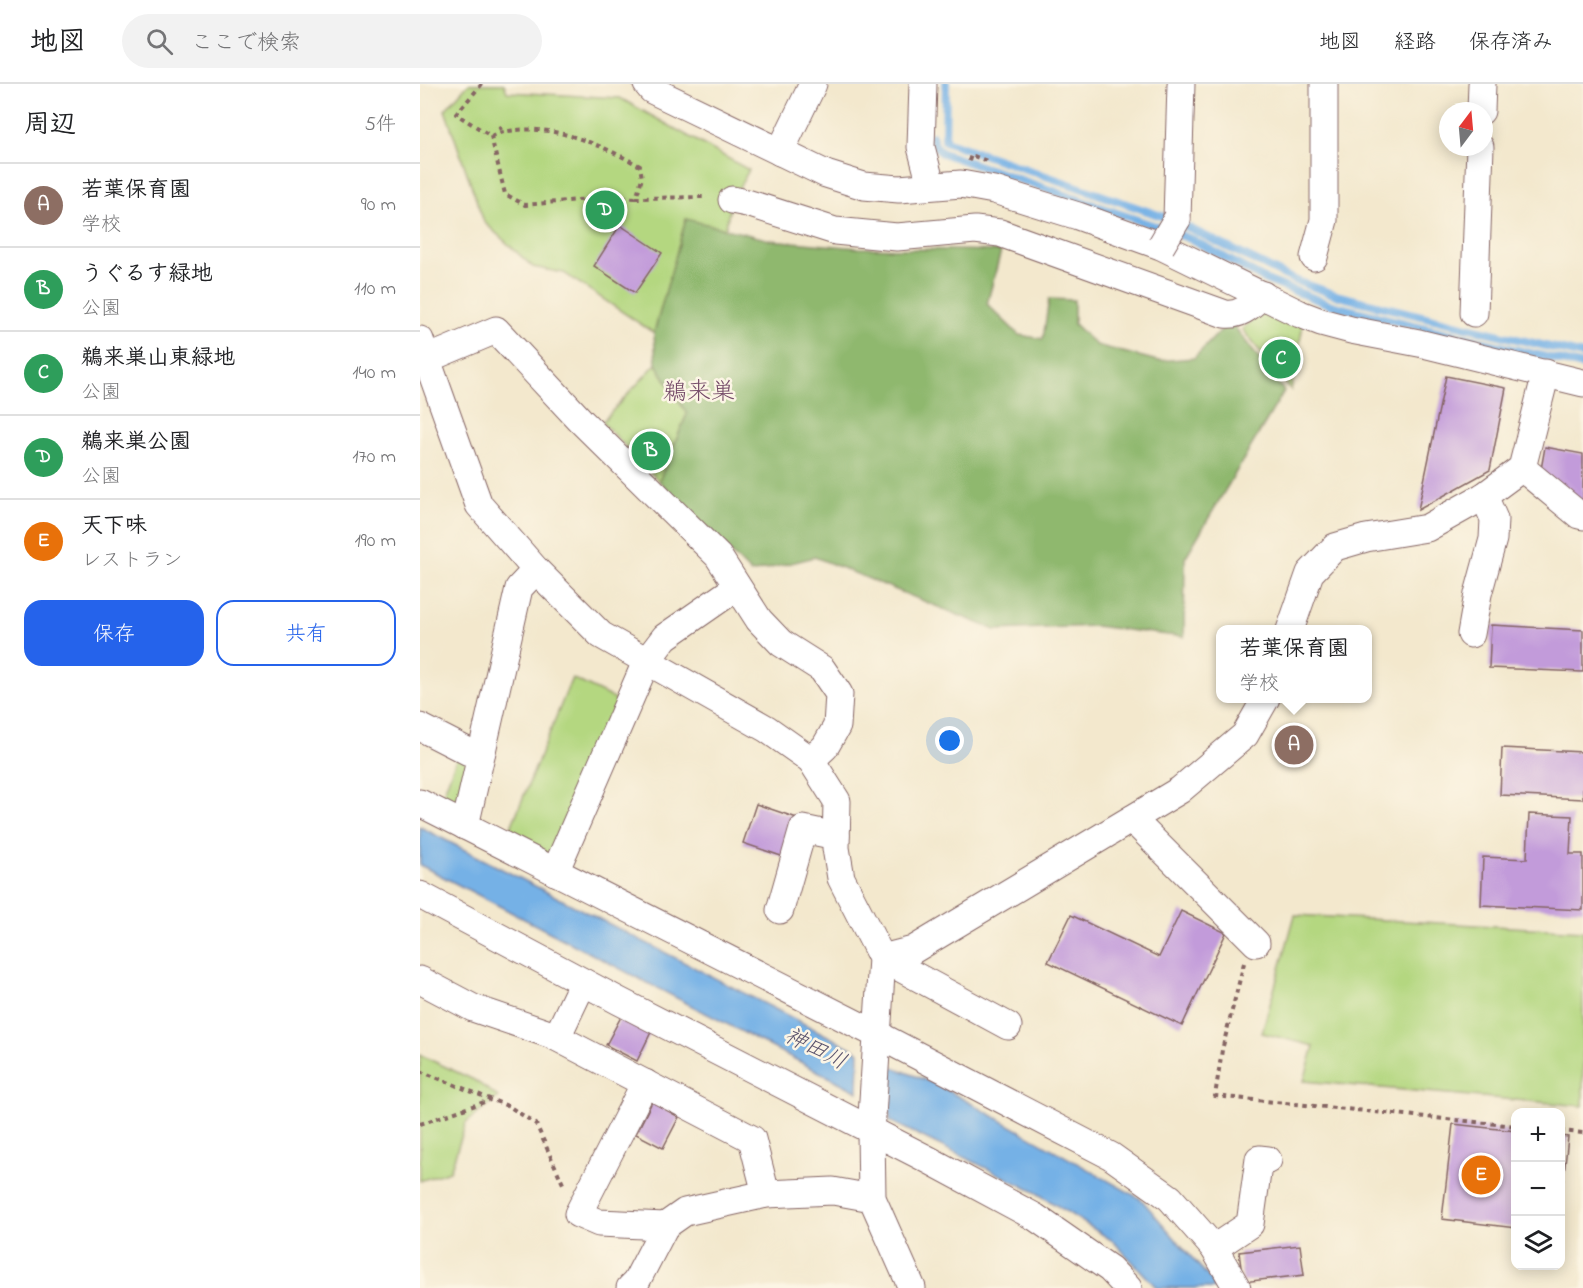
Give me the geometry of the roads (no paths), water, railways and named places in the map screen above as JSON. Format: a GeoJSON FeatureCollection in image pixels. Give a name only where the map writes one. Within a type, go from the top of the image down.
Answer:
{"type":"FeatureCollection","features":[{"type":"Feature","properties":{"kind":"street"},"geometry":{"type":"LineString","coordinates":[[647,84],[652,90],[826,174],[864,186],[900,189],[961,184],[994,190],[1078,216],[1161,246],[1321,322],[1583,383]]}},
{"type":"Feature","properties":{"kind":"street"},"geometry":{"type":"LineString","coordinates":[[780,152],[813,84]]}},
{"type":"Feature","properties":{"kind":"street"},"geometry":{"type":"LineString","coordinates":[[923,84],[921,147],[931,185]]}},
{"type":"Feature","properties":{"kind":"street"},"geometry":{"type":"LineString","coordinates":[[1161,246],[1177,219],[1181,84]]}},
{"type":"Feature","properties":{"kind":"street"},"geometry":{"type":"LineString","coordinates":[[1314,257],[1324,220],[1324,84]]}},
{"type":"Feature","properties":{"kind":"street"},"geometry":{"type":"LineString","coordinates":[[1481,102],[1482,84]]}},
{"type":"Feature","properties":{"kind":"street"},"geometry":{"type":"LineString","coordinates":[[1474,313],[1480,156]]}},
{"type":"Feature","properties":{"kind":"street"},"geometry":{"type":"LineString","coordinates":[[732,200],[835,231],[897,237],[975,230],[1000,233],[1225,314],[1234,315],[1242,312],[1263,295]]}},
{"type":"Feature","properties":{"kind":"street"},"geometry":{"type":"LineString","coordinates":[[811,760],[825,747],[837,726],[840,694],[822,669],[781,643],[766,628],[736,587],[718,556],[581,421],[496,330],[424,350],[479,505],[536,570],[601,635],[767,729],[811,760],[837,801],[836,848],[841,878],[882,958],[872,1126],[872,1198],[908,1285]]}},
{"type":"Feature","properties":{"kind":"street"},"geometry":{"type":"LineString","coordinates":[[1292,625],[1310,573],[1335,547],[1366,538],[1427,528],[1484,496],[1522,468],[1546,374]]}},
{"type":"Feature","properties":{"kind":"street"},"geometry":{"type":"LineString","coordinates":[[1522,468],[1583,516]]}},
{"type":"Feature","properties":{"kind":"street"},"geometry":{"type":"LineString","coordinates":[[1471,634],[1478,594],[1493,539],[1494,519],[1484,496]]}},
{"type":"Feature","properties":{"kind":"street"},"geometry":{"type":"LineString","coordinates":[[465,826],[519,588],[536,570]]}},
{"type":"Feature","properties":{"kind":"street"},"geometry":{"type":"LineString","coordinates":[[555,872],[646,662],[665,637],[736,587]]}},
{"type":"Feature","properties":{"kind":"street"},"geometry":{"type":"LineString","coordinates":[[882,958],[913,950],[1180,790],[1245,735],[1264,703]]}},
{"type":"Feature","properties":{"kind":"street"},"geometry":{"type":"LineString","coordinates":[[420,726],[469,752],[482,752]]}},
{"type":"Feature","properties":{"kind":"street"},"geometry":{"type":"LineString","coordinates":[[420,803],[876,1041],[1111,1156],[1170,1198],[1214,1248],[1237,1288]]}},
{"type":"Feature","properties":{"kind":"street"},"geometry":{"type":"LineString","coordinates":[[1132,819],[1256,943]]}},
{"type":"Feature","properties":{"kind":"street"},"geometry":{"type":"LineString","coordinates":[[780,910],[803,829],[836,836]]}},
{"type":"Feature","properties":{"kind":"street"},"geometry":{"type":"LineString","coordinates":[[420,895],[584,982],[872,1126],[929,1160],[1035,1217],[1110,1269],[1128,1288]]}},
{"type":"Feature","properties":{"kind":"street"},"geometry":{"type":"LineString","coordinates":[[882,958],[1008,1026]]}},
{"type":"Feature","properties":{"kind":"street"},"geometry":{"type":"LineString","coordinates":[[420,980],[473,1008],[557,1037],[752,1139],[766,1194]]}},
{"type":"Feature","properties":{"kind":"street"},"geometry":{"type":"LineString","coordinates":[[557,1037],[584,982]]}},
{"type":"Feature","properties":{"kind":"street"},"geometry":{"type":"LineString","coordinates":[[645,1083],[578,1214],[599,1223],[665,1226]]}},
{"type":"Feature","properties":{"kind":"street"},"geometry":{"type":"LineString","coordinates":[[1214,1248],[1250,1224],[1259,1159],[1268,1160]]}},
{"type":"Feature","properties":{"kind":"street"},"geometry":{"type":"LineString","coordinates":[[630,1288],[636,1282],[665,1226],[685,1212],[766,1194],[833,1191],[872,1198]]}},
{"type":"Feature","properties":{"kind":"water","name":"神田川"},"geometry":{"type":"Polygon","coordinates":[[[420,827],[859,1052],[858,1092],[420,865],[420,827]]]}},
{"type":"Feature","properties":{"kind":"water"},"geometry":{"type":"Polygon","coordinates":[[[890,1066],[938,1085],[1141,1199],[1212,1281],[1215,1288],[1157,1288],[1113,1241],[1037,1193],[890,1121],[890,1066]]]}},
{"type":"Feature","properties":{"kind":"waterway"},"geometry":{"type":"LineString","coordinates":[[946,84],[945,141],[1170,219]]}},
{"type":"Feature","properties":{"kind":"waterway"},"geometry":{"type":"LineString","coordinates":[[932,136],[935,145],[942,153],[1164,229]]}},
{"type":"Feature","properties":{"kind":"waterway"},"geometry":{"type":"LineString","coordinates":[[1181,224],[1294,280],[1339,296],[1583,355]]}},
{"type":"Feature","properties":{"kind":"waterway"},"geometry":{"type":"LineString","coordinates":[[1175,233],[1193,240],[1266,280],[1334,306],[1583,366]]}},
{"type":"Feature","properties":{"kind":"place","name":"鵜来巣公園"},"geometry":{"type":"Point","coordinates":[605,210]}},
{"type":"Feature","properties":{"kind":"place","name":"鵜来巣山東緑地"},"geometry":{"type":"Point","coordinates":[1281,359]}},
{"type":"Feature","properties":{"kind":"place","name":"うぐるす緑地"},"geometry":{"type":"Point","coordinates":[651,451]}},
{"type":"Feature","properties":{"kind":"place","name":"若葉保育園"},"geometry":{"type":"Point","coordinates":[1294,745]}},
{"type":"Feature","properties":{"kind":"place","name":"天下味"},"geometry":{"type":"Point","coordinates":[1481,1175]}},
{"type":"Feature","properties":{"kind":"district","name":"鵜来巣"},"geometry":{"type":"Point","coordinates":[699,393]}}]}
